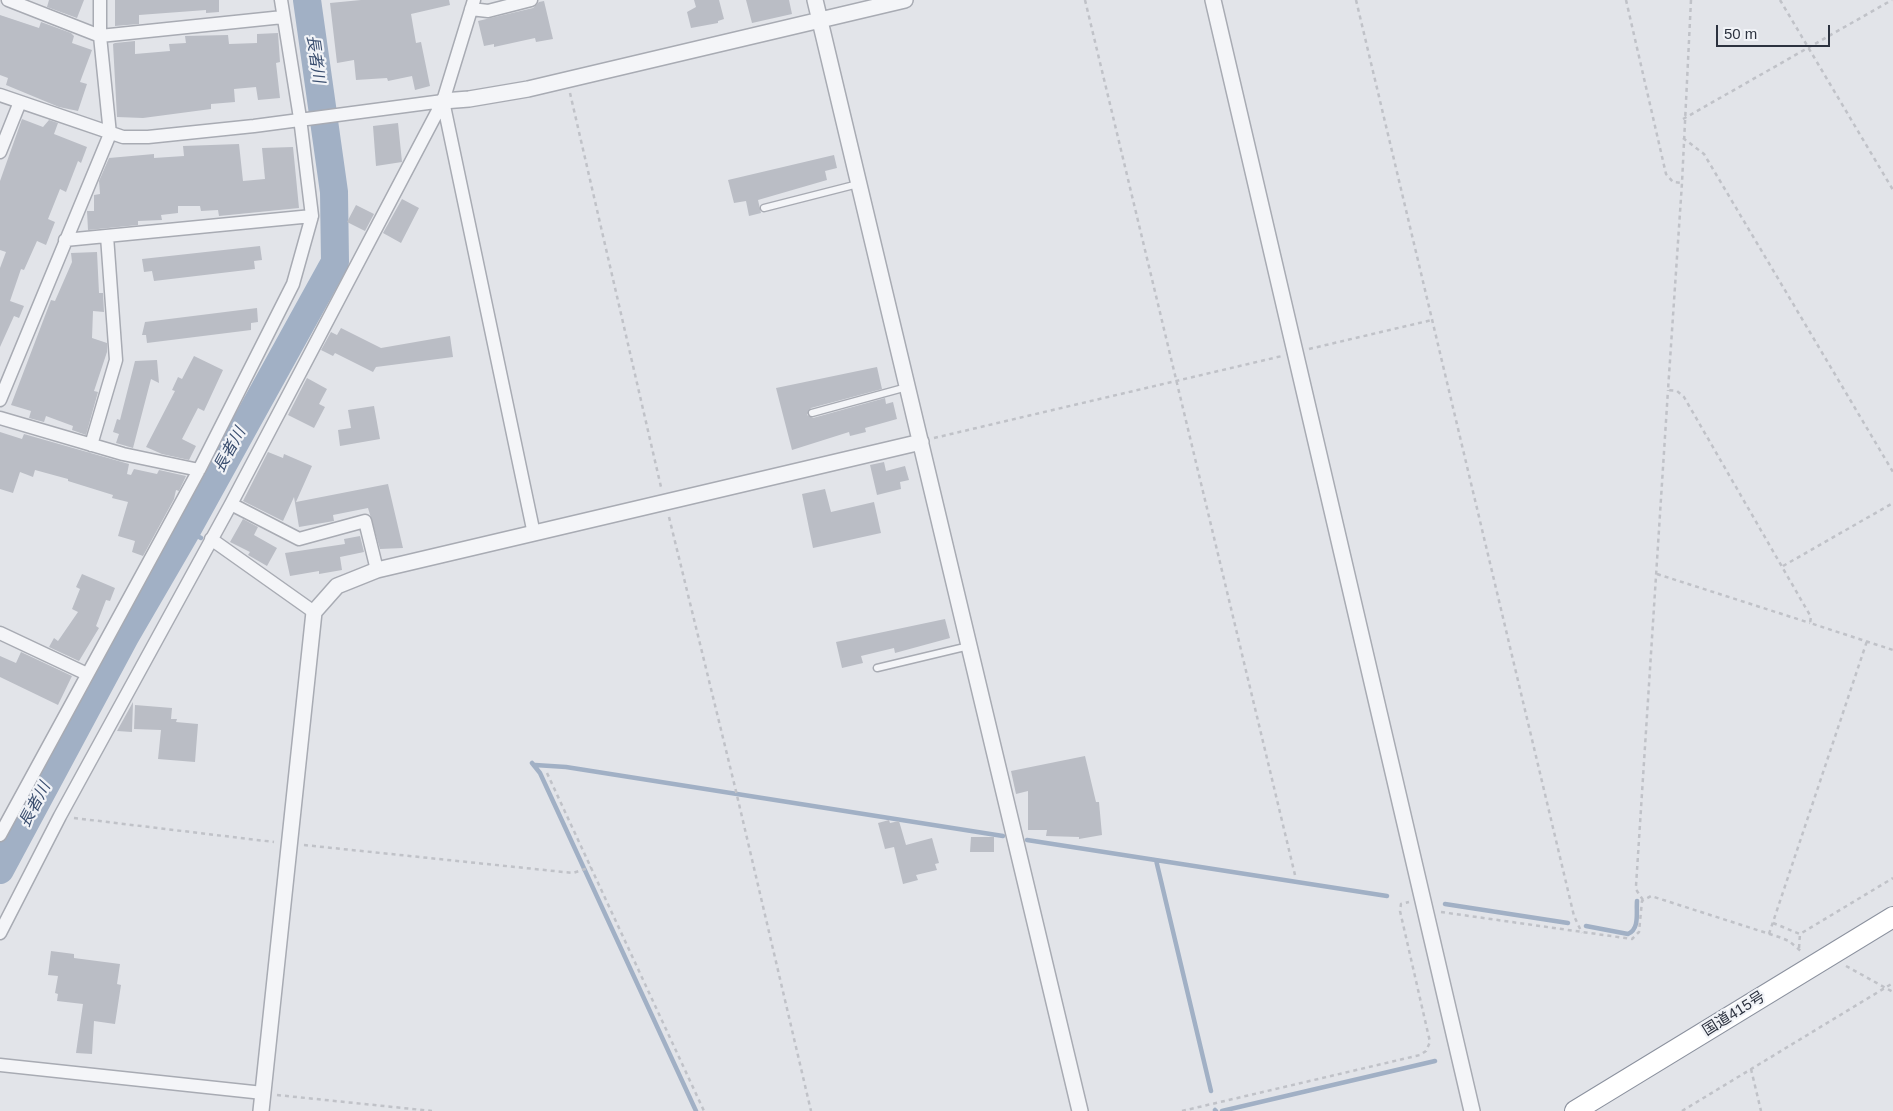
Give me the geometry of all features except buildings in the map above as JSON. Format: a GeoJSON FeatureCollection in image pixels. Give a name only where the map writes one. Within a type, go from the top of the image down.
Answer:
{"type":"FeatureCollection","features":[{"type":"Feature","properties":{"kind":"highway","name":"国道415号"},"geometry":{"type":"LineString","coordinates":[[1575,1111],[1893,917]]}},
{"type":"Feature","properties":{"kind":"street"},"geometry":{"type":"LineString","coordinates":[[8,0],[100,36],[283,16]]}},
{"type":"Feature","properties":{"kind":"street"},"geometry":{"type":"LineString","coordinates":[[0,400],[110,134],[100,36],[100,0]]}},
{"type":"Feature","properties":{"kind":"street"},"geometry":{"type":"LineString","coordinates":[[0,836],[86,674],[199,470],[293,284],[312,216],[300,118],[281,0]]}},
{"type":"Feature","properties":{"kind":"street"},"geometry":{"type":"LineString","coordinates":[[0,933],[60,816],[231,504],[442,101],[472,4],[488,11],[531,0]]}},
{"type":"Feature","properties":{"kind":"street"},"geometry":{"type":"LineString","coordinates":[[815,0],[1080,1111]]}},
{"type":"Feature","properties":{"kind":"street"},"geometry":{"type":"LineString","coordinates":[[0,95],[110,134],[122,137],[148,137],[469,99],[567,80],[905,0]]}},
{"type":"Feature","properties":{"kind":"street"},"geometry":{"type":"LineString","coordinates":[[1213,0],[1472,1111]]}},
{"type":"Feature","properties":{"kind":"street"},"geometry":{"type":"LineString","coordinates":[[442,101],[534,534]]}},
{"type":"Feature","properties":{"kind":"street"},"geometry":{"type":"LineString","coordinates":[[0,152],[20,102]]}},
{"type":"Feature","properties":{"kind":"street"},"geometry":{"type":"LineString","coordinates":[[65,240],[312,216]]}},
{"type":"Feature","properties":{"kind":"street"},"geometry":{"type":"LineString","coordinates":[[91,445],[116,360],[107,236]]}},
{"type":"Feature","properties":{"kind":"street"},"geometry":{"type":"LineString","coordinates":[[0,418],[122,454],[199,470]]}},
{"type":"Feature","properties":{"kind":"street"},"geometry":{"type":"LineString","coordinates":[[262,1111],[314,612],[337,586],[357,576],[378,570],[921,442]]}},
{"type":"Feature","properties":{"kind":"street"},"geometry":{"type":"LineString","coordinates":[[231,504],[299,539],[365,521],[378,570]]}},
{"type":"Feature","properties":{"kind":"street"},"geometry":{"type":"LineString","coordinates":[[211,539],[314,612]]}},
{"type":"Feature","properties":{"kind":"street"},"geometry":{"type":"LineString","coordinates":[[0,633],[86,674]]}},
{"type":"Feature","properties":{"kind":"street"},"geometry":{"type":"LineString","coordinates":[[0,1065],[264,1094]]}},
{"type":"Feature","properties":{"kind":"lane"},"geometry":{"type":"LineString","coordinates":[[764,208],[860,184]]}},
{"type":"Feature","properties":{"kind":"lane"},"geometry":{"type":"LineString","coordinates":[[812,413],[908,387]]}},
{"type":"Feature","properties":{"kind":"lane"},"geometry":{"type":"LineString","coordinates":[[877,668],[969,646]]}},
{"type":"Feature","properties":{"kind":"path"},"geometry":{"type":"LineString","coordinates":[[1085,0],[1295,875]]}},
{"type":"Feature","properties":{"kind":"path"},"geometry":{"type":"LineString","coordinates":[[1356,0],[1574,916],[1582,933]]}},
{"type":"Feature","properties":{"kind":"path"},"geometry":{"type":"LineString","coordinates":[[1626,0],[1666,174],[1673,182],[1682,183]]}},
{"type":"Feature","properties":{"kind":"path"},"geometry":{"type":"LineString","coordinates":[[1643,900],[1636,891],[1636,886],[1682,183],[1683,120],[1691,0]]}},
{"type":"Feature","properties":{"kind":"path"},"geometry":{"type":"LineString","coordinates":[[1780,0],[1893,190]]}},
{"type":"Feature","properties":{"kind":"path"},"geometry":{"type":"LineString","coordinates":[[1683,120],[1892,0]]}},
{"type":"Feature","properties":{"kind":"path"},"geometry":{"type":"LineString","coordinates":[[567,80],[665,502],[735,787],[811,1111]]}},
{"type":"Feature","properties":{"kind":"path"},"geometry":{"type":"LineString","coordinates":[[1683,138],[1704,154],[1893,472]]}},
{"type":"Feature","properties":{"kind":"path"},"geometry":{"type":"LineString","coordinates":[[921,442],[1432,320]]}},
{"type":"Feature","properties":{"kind":"path"},"geometry":{"type":"LineString","coordinates":[[1668,390],[1676,391],[1684,397],[1783,566],[1811,617],[1810,623]]}},
{"type":"Feature","properties":{"kind":"path"},"geometry":{"type":"LineString","coordinates":[[1783,566],[1893,504]]}},
{"type":"Feature","properties":{"kind":"path"},"geometry":{"type":"LineString","coordinates":[[1656,574],[1893,650]]}},
{"type":"Feature","properties":{"kind":"path"},"geometry":{"type":"LineString","coordinates":[[1769,934],[1867,641]]}},
{"type":"Feature","properties":{"kind":"path"},"geometry":{"type":"LineString","coordinates":[[547,773],[704,1111]]}},
{"type":"Feature","properties":{"kind":"path"},"geometry":{"type":"LineString","coordinates":[[60,816],[290,844],[573,873],[591,867]]}},
{"type":"Feature","properties":{"kind":"path"},"geometry":{"type":"LineString","coordinates":[[1800,934],[1893,878]]}},
{"type":"Feature","properties":{"kind":"path"},"geometry":{"type":"LineString","coordinates":[[1182,1111],[1420,1055],[1426,1051],[1430,1042],[1400,911],[1401,904],[1424,906],[1582,933],[1632,939],[1639,932],[1640,907],[1643,900],[1651,896],[1789,942],[1799,948],[1812,966]]}},
{"type":"Feature","properties":{"kind":"path"},"geometry":{"type":"LineString","coordinates":[[1773,923],[1800,934]]}},
{"type":"Feature","properties":{"kind":"path"},"geometry":{"type":"LineString","coordinates":[[1799,948],[1800,934]]}},
{"type":"Feature","properties":{"kind":"path"},"geometry":{"type":"LineString","coordinates":[[1831,954],[1855,973],[1893,992]]}},
{"type":"Feature","properties":{"kind":"path"},"geometry":{"type":"LineString","coordinates":[[1682,1111],[1893,983]]}},
{"type":"Feature","properties":{"kind":"path"},"geometry":{"type":"LineString","coordinates":[[1751,1068],[1761,1111]]}},
{"type":"Feature","properties":{"kind":"path"},"geometry":{"type":"LineString","coordinates":[[264,1094],[432,1111]]}},
{"type":"Feature","properties":{"kind":"waterway","name":"長者川"},"geometry":{"type":"LineString","coordinates":[[0,870],[126,635],[187,530],[335,262],[334,192],[307,0]]}},
{"type":"Feature","properties":{"kind":"waterway"},"geometry":{"type":"LineString","coordinates":[[187,530],[201,538]]}},
{"type":"Feature","properties":{"kind":"waterway"},"geometry":{"type":"LineString","coordinates":[[532,763],[540,773],[696,1111]]}},
{"type":"Feature","properties":{"kind":"waterway"},"geometry":{"type":"LineString","coordinates":[[535,765],[566,767],[1003,836]]}},
{"type":"Feature","properties":{"kind":"waterway"},"geometry":{"type":"LineString","coordinates":[[1027,840],[1387,896]]}},
{"type":"Feature","properties":{"kind":"waterway"},"geometry":{"type":"LineString","coordinates":[[1156,860],[1211,1091]]}},
{"type":"Feature","properties":{"kind":"waterway"},"geometry":{"type":"LineString","coordinates":[[1586,926],[1628,934],[1632,932],[1636,924],[1637,901]]}},
{"type":"Feature","properties":{"kind":"waterway"},"geometry":{"type":"LineString","coordinates":[[1445,904],[1568,923]]}},
{"type":"Feature","properties":{"kind":"waterway"},"geometry":{"type":"LineString","coordinates":[[1222,1111],[1435,1061]]}}]}
